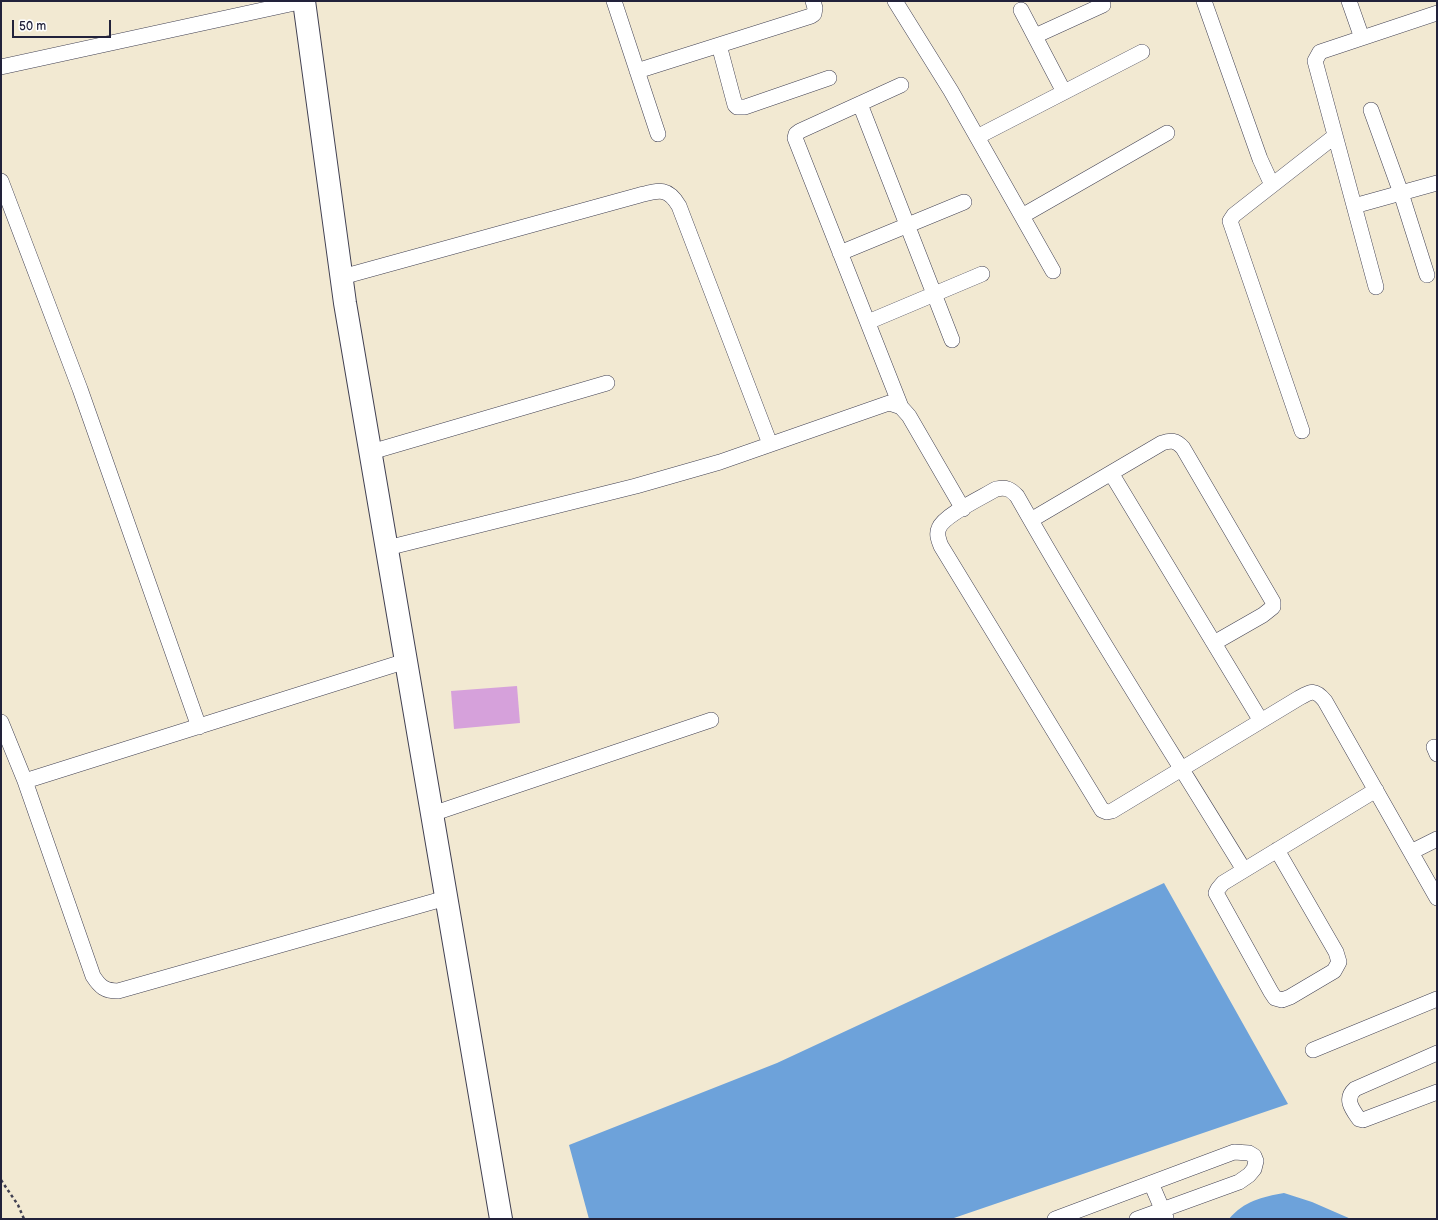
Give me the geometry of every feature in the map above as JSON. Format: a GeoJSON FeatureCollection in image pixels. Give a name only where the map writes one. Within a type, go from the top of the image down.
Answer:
{"type":"FeatureCollection","features":[{"type":"Feature","properties":{"kind":"highway"},"geometry":{"type":"LineString","coordinates":[[304,1],[342,277],[501,1219]]}},
{"type":"Feature","properties":{"kind":"street"},"geometry":{"type":"LineString","coordinates":[[1,67],[304,1]]}},
{"type":"Feature","properties":{"kind":"street"},"geometry":{"type":"LineString","coordinates":[[614,1],[658,134]]}},
{"type":"Feature","properties":{"kind":"street"},"geometry":{"type":"LineString","coordinates":[[637,71],[811,16],[814,14],[815,8],[813,1]]}},
{"type":"Feature","properties":{"kind":"street"},"geometry":{"type":"LineString","coordinates":[[895,1],[977,138],[1053,271]]}},
{"type":"Feature","properties":{"kind":"street"},"geometry":{"type":"LineString","coordinates":[[1349,1],[1362,38]]}},
{"type":"Feature","properties":{"kind":"street"},"geometry":{"type":"LineString","coordinates":[[1207,2],[1265,172],[1272,186]]}},
{"type":"Feature","properties":{"kind":"street"},"geometry":{"type":"LineString","coordinates":[[1035,36],[1103,5]]}},
{"type":"Feature","properties":{"kind":"street"},"geometry":{"type":"LineString","coordinates":[[1021,10],[1064,92]]}},
{"type":"Feature","properties":{"kind":"street"},"geometry":{"type":"LineString","coordinates":[[1376,286],[1314,61],[1320,52],[1437,13]]}},
{"type":"Feature","properties":{"kind":"street"},"geometry":{"type":"LineString","coordinates":[[719,45],[735,105],[737,107],[745,107],[829,78]]}},
{"type":"Feature","properties":{"kind":"street"},"geometry":{"type":"LineString","coordinates":[[977,138],[1142,52]]}},
{"type":"Feature","properties":{"kind":"street"},"geometry":{"type":"LineString","coordinates":[[901,85],[800,132],[796,134],[795,138],[901,407],[909,416],[963,509]]}},
{"type":"Feature","properties":{"kind":"street"},"geometry":{"type":"LineString","coordinates":[[860,104],[952,340]]}},
{"type":"Feature","properties":{"kind":"street"},"geometry":{"type":"LineString","coordinates":[[1371,110],[1401,193],[1427,275]]}},
{"type":"Feature","properties":{"kind":"street"},"geometry":{"type":"LineString","coordinates":[[1022,216],[1167,133]]}},
{"type":"Feature","properties":{"kind":"street"},"geometry":{"type":"LineString","coordinates":[[1302,431],[1230,226],[1230,221],[1234,215],[1334,136]]}},
{"type":"Feature","properties":{"kind":"street"},"geometry":{"type":"LineString","coordinates":[[1,181],[80,389],[199,727]]}},
{"type":"Feature","properties":{"kind":"street"},"geometry":{"type":"LineString","coordinates":[[1354,206],[1437,183]]}},
{"type":"Feature","properties":{"kind":"street"},"geometry":{"type":"LineString","coordinates":[[342,277],[640,195],[657,191],[666,192],[673,196],[679,206],[770,444]]}},
{"type":"Feature","properties":{"kind":"street"},"geometry":{"type":"LineString","coordinates":[[840,253],[964,202]]}},
{"type":"Feature","properties":{"kind":"street"},"geometry":{"type":"LineString","coordinates":[[868,322],[982,274]]}},
{"type":"Feature","properties":{"kind":"street"},"geometry":{"type":"LineString","coordinates":[[371,452],[607,383]]}},
{"type":"Feature","properties":{"kind":"street"},"geometry":{"type":"LineString","coordinates":[[387,548],[595,498],[720,462],[880,405],[889,403],[901,407]]}},
{"type":"Feature","properties":{"kind":"street"},"geometry":{"type":"LineString","coordinates":[[1031,520],[1162,443],[1170,440],[1178,442],[1183,448],[1273,602],[1273,607],[1263,616],[1214,643]]}},
{"type":"Feature","properties":{"kind":"street"},"geometry":{"type":"LineString","coordinates":[[1111,473],[1261,721]]}},
{"type":"Feature","properties":{"kind":"street"},"geometry":{"type":"LineString","coordinates":[[1244,870],[1182,769],[1128,684],[1017,496],[1010,489],[996,489],[946,519],[938,528],[938,537],[941,546],[1102,810],[1107,812],[1112,811],[1182,769],[1299,698],[1311,692],[1318,693],[1325,701],[1437,898]]}},
{"type":"Feature","properties":{"kind":"street"},"geometry":{"type":"LineString","coordinates":[[25,782],[406,661]]}},
{"type":"Feature","properties":{"kind":"street"},"geometry":{"type":"LineString","coordinates":[[432,814],[711,720]]}},
{"type":"Feature","properties":{"kind":"street"},"geometry":{"type":"LineString","coordinates":[[1,722],[25,782],[93,976],[101,987],[110,991],[118,991],[446,898]]}},
{"type":"Feature","properties":{"kind":"street"},"geometry":{"type":"LineString","coordinates":[[1277,850],[1336,952],[1340,962],[1334,970],[1290,997],[1282,1000],[1276,998],[1271,992],[1216,893],[1223,884],[1244,870],[1277,850],[1376,790]]}},
{"type":"Feature","properties":{"kind":"street"},"geometry":{"type":"LineString","coordinates":[[1411,852],[1437,839]]}},
{"type":"Feature","properties":{"kind":"street"},"geometry":{"type":"LineString","coordinates":[[1313,1050],[1437,999]]}},
{"type":"Feature","properties":{"kind":"street"},"geometry":{"type":"LineString","coordinates":[[1437,1053],[1355,1089],[1350,1093],[1349,1102],[1359,1119],[1364,1120],[1437,1092]]}},
{"type":"Feature","properties":{"kind":"street"},"geometry":{"type":"LineString","coordinates":[[1055,1219],[1234,1152],[1249,1153],[1256,1161],[1254,1169],[1249,1175],[1239,1182],[1164,1214],[1137,1219]]}},
{"type":"Feature","properties":{"kind":"street"},"geometry":{"type":"LineString","coordinates":[[1151,1184],[1164,1214]]}},
{"type":"Feature","properties":{"kind":"path"},"geometry":{"type":"LineString","coordinates":[[1,1180],[18,1205],[24,1219]]}},
{"type":"Feature","properties":{"kind":"water"},"geometry":{"type":"Polygon","coordinates":[[[1164,883],[1288,1104],[951,1219],[589,1219],[569,1145],[777,1063],[1164,883]]]}},
{"type":"Feature","properties":{"kind":"water"},"geometry":{"type":"Polygon","coordinates":[[[1284,1193],[1312,1202],[1351,1219],[1229,1219],[1247,1204],[1268,1196],[1284,1193]]]}},
{"type":"Feature","properties":{"kind":"building"},"geometry":{"type":"Polygon","coordinates":[[[517,686],[520,723],[454,729],[451,691],[517,686]]]}}]}
